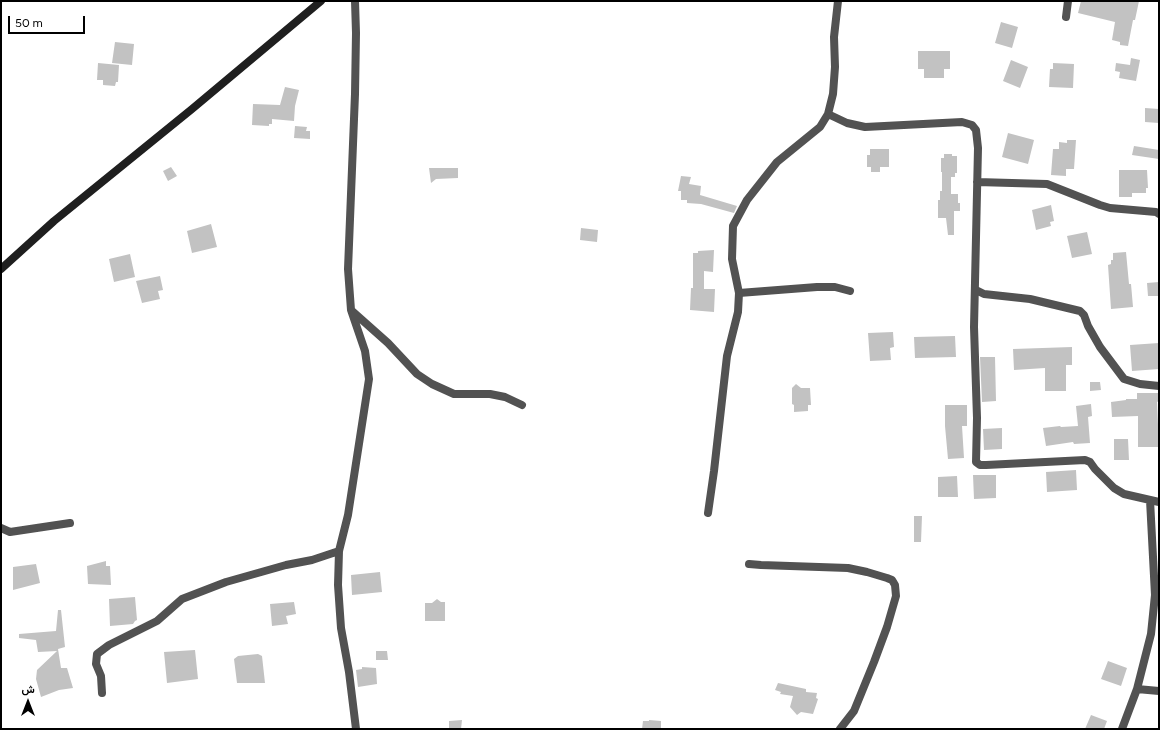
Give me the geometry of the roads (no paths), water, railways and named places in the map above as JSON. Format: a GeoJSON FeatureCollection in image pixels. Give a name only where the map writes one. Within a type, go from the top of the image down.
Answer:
{"type":"FeatureCollection","features":[{"type":"Feature","properties":{"kind":"street"},"geometry":{"type":"LineString","coordinates":[[1,270],[54,221],[192,110],[322,1]]}},
{"type":"Feature","properties":{"kind":"street"},"geometry":{"type":"LineString","coordinates":[[356,1],[356,94],[348,269],[351,310],[365,351],[369,379],[348,515],[339,551],[338,585],[341,628],[349,672],[356,729]]}},
{"type":"Feature","properties":{"kind":"street"},"geometry":{"type":"LineString","coordinates":[[708,513],[727,356],[738,312],[739,293],[732,259],[733,226],[747,200],[777,162],[820,127],[828,114],[833,94],[835,67],[834,37],[838,1]]}},
{"type":"Feature","properties":{"kind":"street"},"geometry":{"type":"LineString","coordinates":[[1066,17],[1068,1]]}},
{"type":"Feature","properties":{"kind":"street"},"geometry":{"type":"LineString","coordinates":[[828,114],[848,123],[865,127],[962,122],[972,124],[976,130],[978,139],[976,290],[974,327],[977,418],[976,462],[980,465],[986,465],[1085,460],[1090,462],[1114,488],[1124,494],[1159,502]]}},
{"type":"Feature","properties":{"kind":"street"},"geometry":{"type":"LineString","coordinates":[[977,182],[1047,184],[1105,207],[1156,212],[1159,214]]}},
{"type":"Feature","properties":{"kind":"street"},"geometry":{"type":"LineString","coordinates":[[739,293],[817,287],[835,287],[850,290]]}},
{"type":"Feature","properties":{"kind":"street"},"geometry":{"type":"LineString","coordinates":[[976,290],[984,294],[1030,299],[1080,311],[1084,315],[1088,326],[1100,346],[1124,379],[1140,384],[1159,386]]}},
{"type":"Feature","properties":{"kind":"street"},"geometry":{"type":"LineString","coordinates":[[351,310],[388,343],[417,374],[432,384],[454,394],[490,394],[505,397],[522,405]]}},
{"type":"Feature","properties":{"kind":"street"},"geometry":{"type":"LineString","coordinates":[[1122,729],[1138,689],[1151,634],[1155,595],[1150,500]]}},
{"type":"Feature","properties":{"kind":"street"},"geometry":{"type":"LineString","coordinates":[[1,528],[10,532],[70,523]]}},
{"type":"Feature","properties":{"kind":"street"},"geometry":{"type":"LineString","coordinates":[[102,694],[101,676],[96,664],[97,654],[109,645],[157,621],[182,599],[226,582],[286,565],[312,560],[339,551]]}},
{"type":"Feature","properties":{"kind":"street"},"geometry":{"type":"LineString","coordinates":[[749,564],[848,568],[887,578],[892,580],[895,585],[896,596],[887,627],[874,662],[854,711],[840,729]]}},
{"type":"Feature","properties":{"kind":"street"},"geometry":{"type":"LineString","coordinates":[[1138,689],[1159,691]]}}]}
